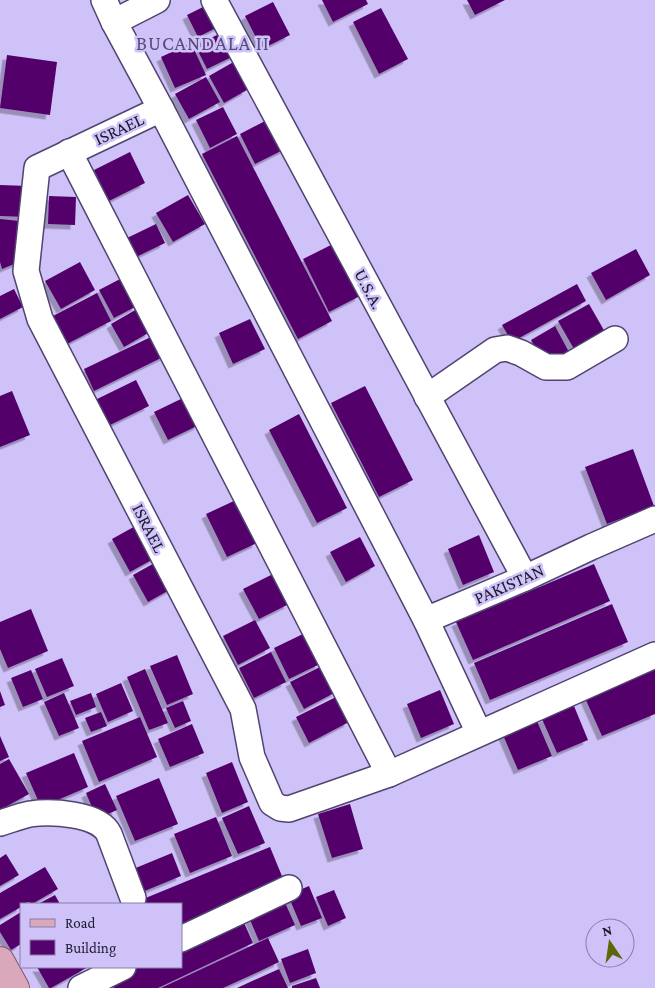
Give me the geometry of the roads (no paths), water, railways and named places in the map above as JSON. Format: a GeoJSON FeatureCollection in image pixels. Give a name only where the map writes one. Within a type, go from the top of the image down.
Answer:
{"type":"FeatureCollection","features":[{"type":"Feature","properties":{"kind":"main road"},"geometry":{"type":"LineString","coordinates":[[0,961],[15,988]]}},
{"type":"Feature","properties":{"kind":"street"},"geometry":{"type":"LineString","coordinates":[[157,0],[109,11],[426,620],[479,733]]}},
{"type":"Feature","properties":{"kind":"street","name":"U.S.A."},"geometry":{"type":"LineString","coordinates":[[214,0],[525,578]]}},
{"type":"Feature","properties":{"kind":"street","name":"ISRAEL"},"geometry":{"type":"LineString","coordinates":[[161,109],[37,168],[26,271],[40,318],[243,709],[252,758],[272,803],[280,808],[289,809],[389,774],[655,655]]}},
{"type":"Feature","properties":{"kind":"street"},"geometry":{"type":"LineString","coordinates":[[69,152],[389,774]]}},
{"type":"Feature","properties":{"kind":"street"},"geometry":{"type":"LineString","coordinates":[[427,397],[495,350],[507,348],[521,353],[546,367],[567,368],[615,339]]}},
{"type":"Feature","properties":{"kind":"street","name":"PAKISTAN"},"geometry":{"type":"LineString","coordinates":[[426,620],[525,578],[655,519]]}},
{"type":"Feature","properties":{"kind":"street"},"geometry":{"type":"LineString","coordinates":[[0,823],[22,816],[41,813],[81,817],[101,824],[109,834],[133,898]]}},
{"type":"Feature","properties":{"kind":"street"},"geometry":{"type":"LineString","coordinates":[[182,939],[289,888]]}},
{"type":"Feature","properties":{"kind":"street"},"geometry":{"type":"LineString","coordinates":[[81,988],[121,968]]}},
{"type":"Feature","properties":{"kind":"district","name":"BUCANDALA II"},"geometry":{"type":"Point","coordinates":[203,43]}}]}
